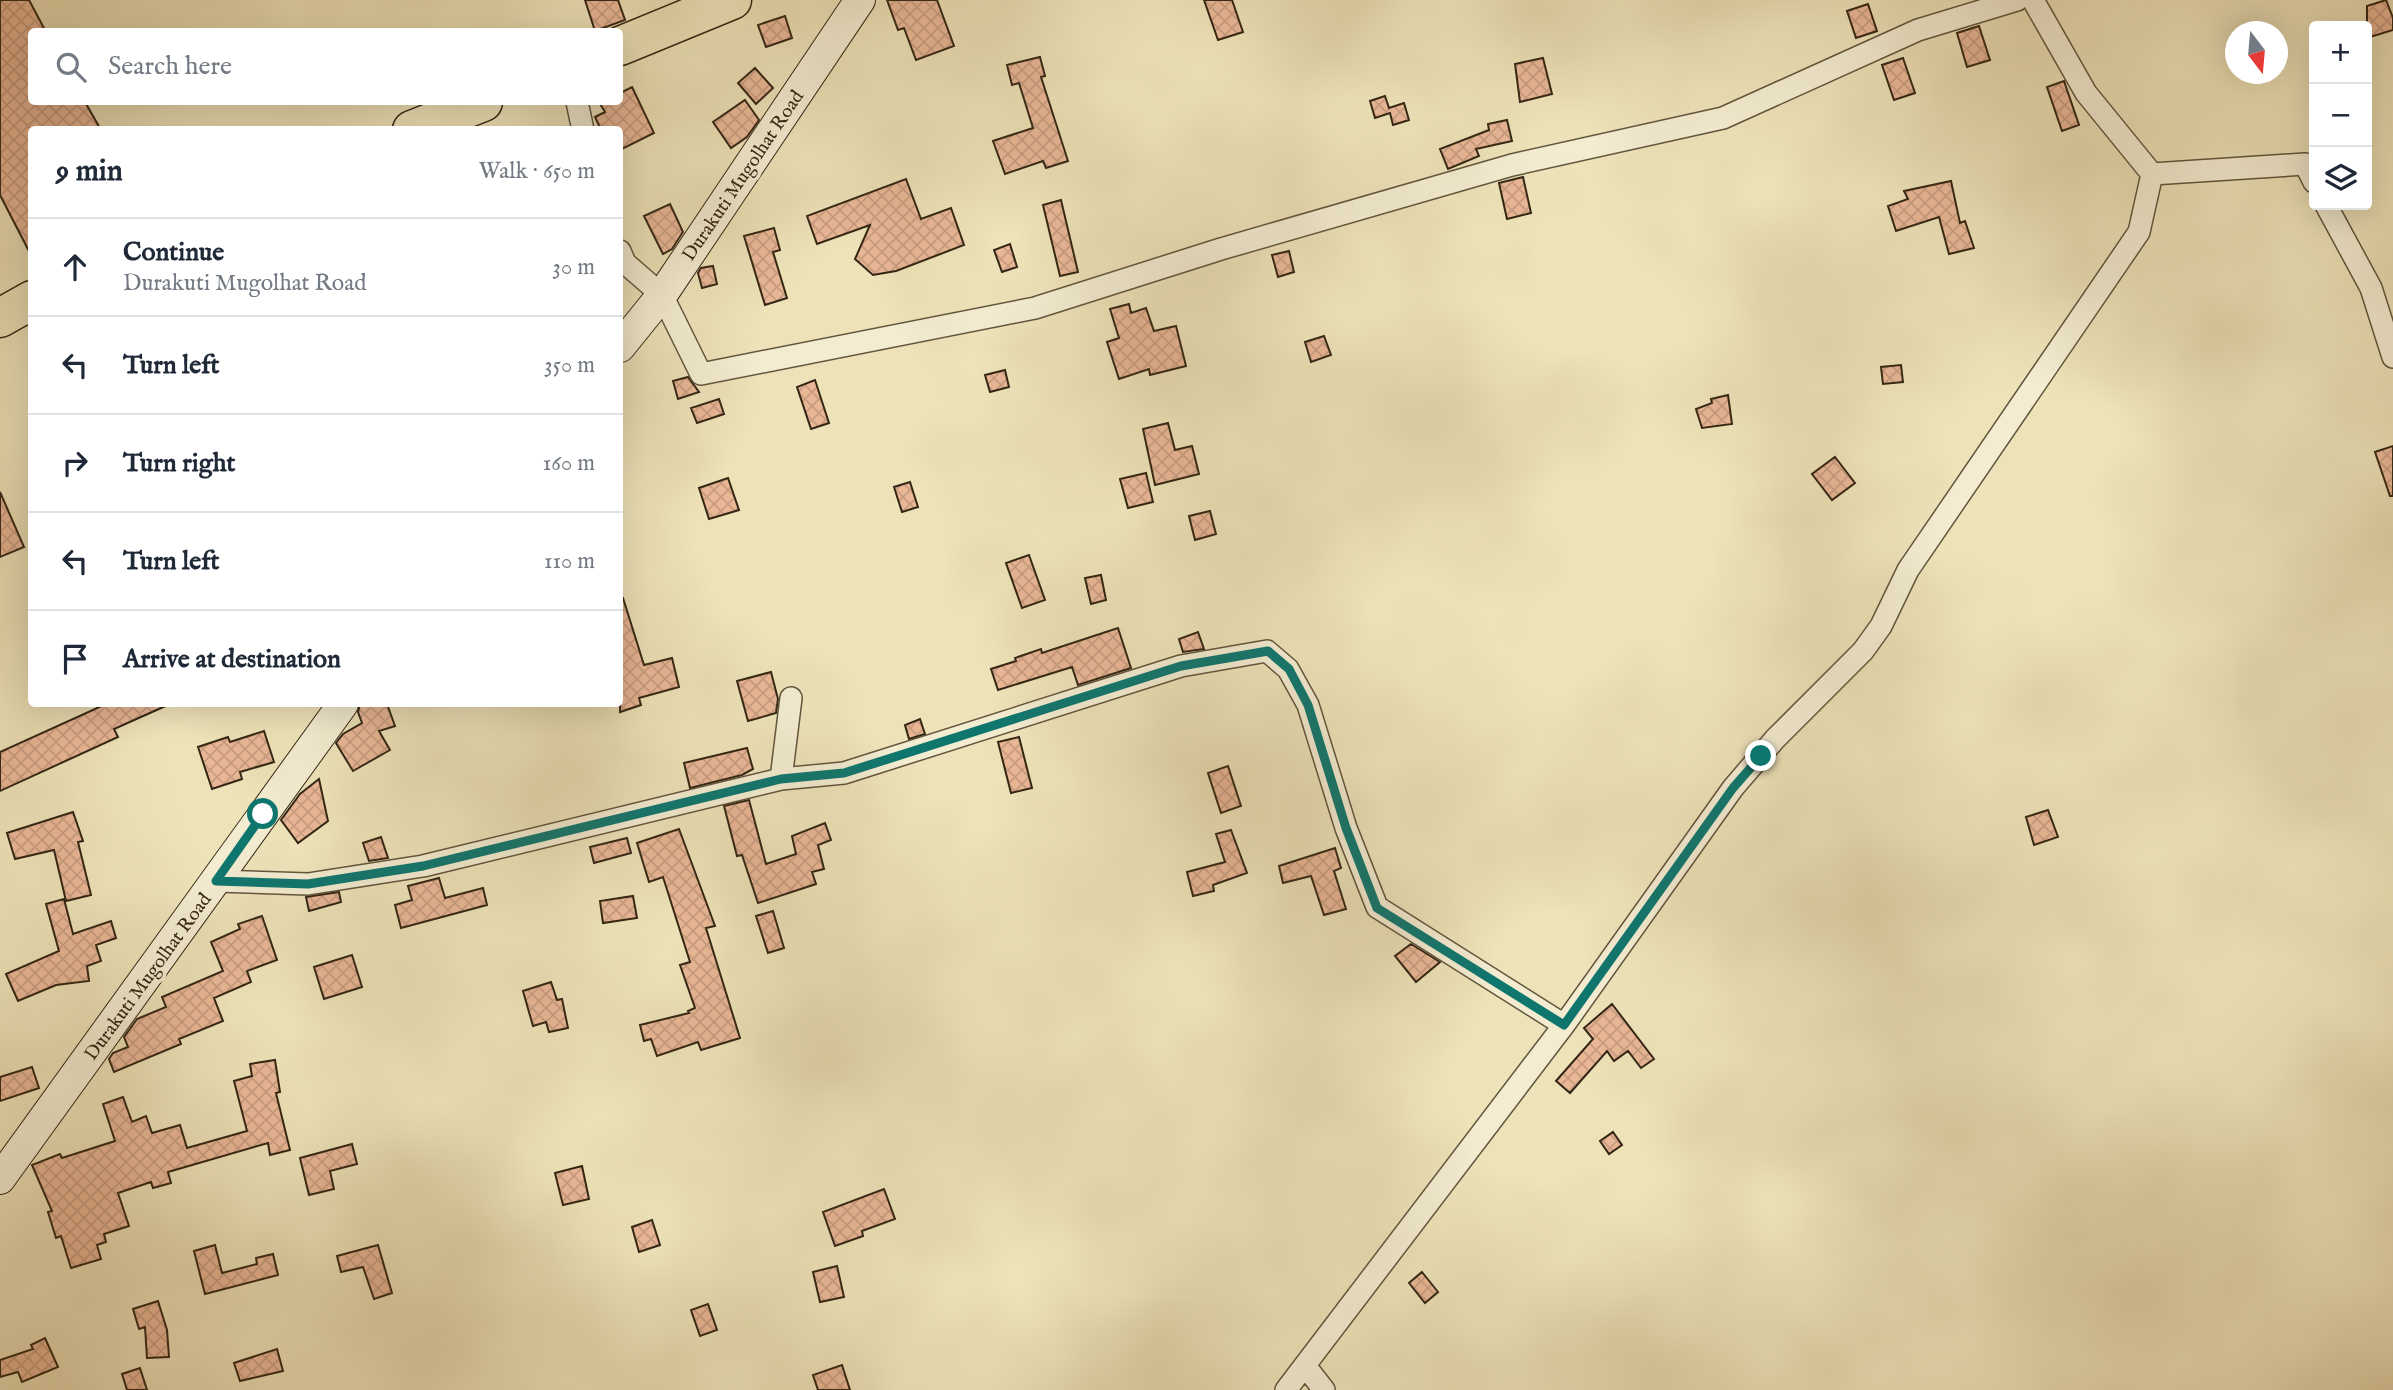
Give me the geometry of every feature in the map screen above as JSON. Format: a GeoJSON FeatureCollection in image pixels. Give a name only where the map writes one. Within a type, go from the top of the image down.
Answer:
{"type":"FeatureCollection","features":[{"type":"Feature","properties":{"kind":"highway"},"geometry":{"type":"LineString","coordinates":[[623,45],[732,0]]}},
{"type":"Feature","properties":{"kind":"highway"},"geometry":{"type":"LineString","coordinates":[[422,126],[475,105]]}},
{"type":"Feature","properties":{"kind":"highway"},"geometry":{"type":"LineString","coordinates":[[0,318],[28,302]]}},
{"type":"Feature","properties":{"kind":"main road","name":"Durakuti Mugolhat Road"},"geometry":{"type":"LineString","coordinates":[[623,343],[662,295],[860,0]]}},
{"type":"Feature","properties":{"kind":"main road","name":"Durakuti Mugolhat Road"},"geometry":{"type":"LineString","coordinates":[[0,1180],[341,707]]}},
{"type":"Feature","properties":{"kind":"street"},"geometry":{"type":"LineString","coordinates":[[623,258],[625,263],[662,295],[701,374],[1035,308],[1221,249],[1512,165],[1723,118],[1918,30],[2017,0]]}},
{"type":"Feature","properties":{"kind":"street"},"geometry":{"type":"LineString","coordinates":[[2033,0],[2086,93],[2152,174]]}},
{"type":"Feature","properties":{"kind":"street"},"geometry":{"type":"LineString","coordinates":[[578,105],[582,126]]}},
{"type":"Feature","properties":{"kind":"street"},"geometry":{"type":"LineString","coordinates":[[2152,174],[2305,164],[2309,172]]}},
{"type":"Feature","properties":{"kind":"street"},"geometry":{"type":"LineString","coordinates":[[1286,1390],[1564,1025],[1733,788],[1776,739],[1863,651],[1881,626],[1908,570],[2139,232],[2152,174]]}},
{"type":"Feature","properties":{"kind":"street"},"geometry":{"type":"LineString","coordinates":[[2329,210],[2371,288],[2393,358]]}},
{"type":"Feature","properties":{"kind":"street"},"geometry":{"type":"LineString","coordinates":[[216,881],[308,884],[423,866],[781,779],[844,773],[1181,666],[1268,651],[1289,669],[1308,705],[1346,828],[1377,908],[1564,1025]]}},
{"type":"Feature","properties":{"kind":"street"},"geometry":{"type":"LineString","coordinates":[[781,779],[791,698]]}},
{"type":"Feature","properties":{"kind":"street"},"geometry":{"type":"LineString","coordinates":[[1306,1367],[1324,1390]]}},
{"type":"Feature","properties":{"kind":"building"},"geometry":{"type":"Polygon","coordinates":[[[0,0],[29,0],[44,28],[28,28],[28,105],[87,105],[99,126],[28,126],[28,249],[0,195],[0,0]]]}},
{"type":"Feature","properties":{"kind":"building"},"geometry":{"type":"Polygon","coordinates":[[[585,0],[618,0],[625,20],[603,28],[594,28],[585,0]]]}},
{"type":"Feature","properties":{"kind":"building"},"geometry":{"type":"Polygon","coordinates":[[[887,0],[937,0],[954,46],[916,60],[904,28],[898,30],[887,0]]]}},
{"type":"Feature","properties":{"kind":"building"},"geometry":{"type":"Polygon","coordinates":[[[1204,0],[1232,0],[1243,32],[1218,40],[1204,0]]]}},
{"type":"Feature","properties":{"kind":"building"},"geometry":{"type":"Polygon","coordinates":[[[2386,0],[2393,18],[2393,30],[2372,36],[2372,21],[2367,21],[2367,6],[2386,0]]]}},
{"type":"Feature","properties":{"kind":"building"},"geometry":{"type":"Polygon","coordinates":[[[1868,4],[1877,31],[1856,38],[1847,11],[1868,4]]]}},
{"type":"Feature","properties":{"kind":"building"},"geometry":{"type":"Polygon","coordinates":[[[785,16],[792,38],[766,47],[758,25],[785,16]]]}},
{"type":"Feature","properties":{"kind":"building"},"geometry":{"type":"Polygon","coordinates":[[[1979,26],[1990,60],[1967,67],[1957,33],[1979,26]]]}},
{"type":"Feature","properties":{"kind":"building"},"geometry":{"type":"Polygon","coordinates":[[[1040,57],[1045,76],[1041,77],[1068,161],[1046,168],[1043,161],[1005,174],[993,141],[1033,128],[1019,83],[1012,85],[1007,65],[1040,57]]]}},
{"type":"Feature","properties":{"kind":"building"},"geometry":{"type":"Polygon","coordinates":[[[1543,58],[1552,94],[1520,102],[1515,64],[1543,58]]]}},
{"type":"Feature","properties":{"kind":"building"},"geometry":{"type":"Polygon","coordinates":[[[1903,58],[1915,93],[1894,100],[1882,65],[1903,58]]]}},
{"type":"Feature","properties":{"kind":"building"},"geometry":{"type":"Polygon","coordinates":[[[755,68],[773,88],[756,104],[738,83],[755,68]]]}},
{"type":"Feature","properties":{"kind":"building"},"geometry":{"type":"Polygon","coordinates":[[[2064,81],[2079,125],[2062,131],[2047,87],[2064,81]]]}},
{"type":"Feature","properties":{"kind":"building"},"geometry":{"type":"Polygon","coordinates":[[[632,87],[654,133],[623,148],[623,126],[599,126],[595,117],[605,112],[601,105],[623,105],[623,92],[632,87]]]}},
{"type":"Feature","properties":{"kind":"building"},"geometry":{"type":"Polygon","coordinates":[[[1385,96],[1389,108],[1404,103],[1409,120],[1393,125],[1390,113],[1375,118],[1370,101],[1385,96]]]}},
{"type":"Feature","properties":{"kind":"building"},"geometry":{"type":"Polygon","coordinates":[[[745,100],[759,120],[747,137],[731,148],[713,122],[745,100]]]}},
{"type":"Feature","properties":{"kind":"building"},"geometry":{"type":"Polygon","coordinates":[[[1507,120],[1512,141],[1476,149],[1479,156],[1448,169],[1440,149],[1489,130],[1488,124],[1507,120]]]}},
{"type":"Feature","properties":{"kind":"building"},"geometry":{"type":"Polygon","coordinates":[[[1523,177],[1531,213],[1507,219],[1499,183],[1523,177]]]}},
{"type":"Feature","properties":{"kind":"building"},"geometry":{"type":"Polygon","coordinates":[[[906,179],[921,219],[951,208],[964,245],[896,271],[873,275],[855,259],[870,225],[817,244],[807,216],[906,179]]]}},
{"type":"Feature","properties":{"kind":"building"},"geometry":{"type":"Polygon","coordinates":[[[1951,181],[1960,223],[1965,221],[1974,248],[1949,254],[1939,217],[1896,231],[1888,206],[1908,199],[1904,191],[1951,181]]]}},
{"type":"Feature","properties":{"kind":"building"},"geometry":{"type":"Polygon","coordinates":[[[1061,200],[1078,272],[1060,276],[1043,205],[1061,200]]]}},
{"type":"Feature","properties":{"kind":"building"},"geometry":{"type":"Polygon","coordinates":[[[670,204],[683,232],[672,249],[663,254],[644,216],[670,204]]]}},
{"type":"Feature","properties":{"kind":"building"},"geometry":{"type":"Polygon","coordinates":[[[774,228],[780,250],[773,252],[787,298],[765,305],[744,236],[774,228]]]}},
{"type":"Feature","properties":{"kind":"building"},"geometry":{"type":"Polygon","coordinates":[[[1010,244],[1017,267],[1002,272],[994,250],[1010,244]]]}},
{"type":"Feature","properties":{"kind":"building"},"geometry":{"type":"Polygon","coordinates":[[[1289,251],[1294,272],[1278,277],[1272,255],[1289,251]]]}},
{"type":"Feature","properties":{"kind":"building"},"geometry":{"type":"Polygon","coordinates":[[[713,266],[717,284],[702,288],[698,273],[701,268],[713,266]]]}},
{"type":"Feature","properties":{"kind":"building"},"geometry":{"type":"Polygon","coordinates":[[[1129,304],[1131,313],[1146,308],[1154,331],[1176,326],[1186,366],[1150,375],[1149,369],[1119,379],[1107,342],[1119,338],[1110,309],[1129,304]]]}},
{"type":"Feature","properties":{"kind":"building"},"geometry":{"type":"Polygon","coordinates":[[[1324,336],[1331,355],[1311,362],[1305,342],[1324,336]]]}},
{"type":"Feature","properties":{"kind":"building"},"geometry":{"type":"Polygon","coordinates":[[[1901,365],[1903,382],[1883,384],[1881,367],[1901,365]]]}},
{"type":"Feature","properties":{"kind":"building"},"geometry":{"type":"Polygon","coordinates":[[[1005,370],[1009,387],[990,392],[985,375],[1005,370]]]}},
{"type":"Feature","properties":{"kind":"building"},"geometry":{"type":"Polygon","coordinates":[[[688,377],[699,392],[678,399],[673,381],[688,377]]]}},
{"type":"Feature","properties":{"kind":"building"},"geometry":{"type":"Polygon","coordinates":[[[815,380],[829,423],[811,429],[797,387],[815,380]]]}},
{"type":"Feature","properties":{"kind":"building"},"geometry":{"type":"Polygon","coordinates":[[[1728,395],[1732,424],[1702,428],[1696,409],[1712,403],[1711,399],[1728,395]]]}},
{"type":"Feature","properties":{"kind":"building"},"geometry":{"type":"Polygon","coordinates":[[[719,399],[724,414],[697,423],[691,408],[719,399]]]}},
{"type":"Feature","properties":{"kind":"building"},"geometry":{"type":"Polygon","coordinates":[[[1168,423],[1175,450],[1192,446],[1199,474],[1155,485],[1143,429],[1168,423]]]}},
{"type":"Feature","properties":{"kind":"building"},"geometry":{"type":"Polygon","coordinates":[[[2393,446],[2393,496],[2390,496],[2375,452],[2393,446]]]}},
{"type":"Feature","properties":{"kind":"building"},"geometry":{"type":"Polygon","coordinates":[[[1835,457],[1855,483],[1832,500],[1812,474],[1835,457]]]}},
{"type":"Feature","properties":{"kind":"building"},"geometry":{"type":"Polygon","coordinates":[[[1146,473],[1153,502],[1128,508],[1120,479],[1146,473]]]}},
{"type":"Feature","properties":{"kind":"building"},"geometry":{"type":"Polygon","coordinates":[[[728,478],[739,510],[709,519],[699,488],[728,478]]]}},
{"type":"Feature","properties":{"kind":"building"},"geometry":{"type":"Polygon","coordinates":[[[910,482],[918,507],[902,512],[894,487],[910,482]]]}},
{"type":"Feature","properties":{"kind":"building"},"geometry":{"type":"Polygon","coordinates":[[[0,492],[24,547],[0,557],[0,492]]]}},
{"type":"Feature","properties":{"kind":"building"},"geometry":{"type":"Polygon","coordinates":[[[1210,511],[1216,534],[1195,540],[1189,516],[1210,511]]]}},
{"type":"Feature","properties":{"kind":"building"},"geometry":{"type":"Polygon","coordinates":[[[1029,555],[1045,600],[1022,608],[1006,563],[1029,555]]]}},
{"type":"Feature","properties":{"kind":"building"},"geometry":{"type":"Polygon","coordinates":[[[1101,575],[1106,600],[1091,604],[1085,578],[1101,575]]]}},
{"type":"Feature","properties":{"kind":"building"},"geometry":{"type":"Polygon","coordinates":[[[623,598],[644,665],[672,658],[679,687],[639,698],[641,705],[620,712],[620,707],[623,707],[623,598]]]}},
{"type":"Feature","properties":{"kind":"building"},"geometry":{"type":"Polygon","coordinates":[[[1118,628],[1131,668],[1078,685],[1072,667],[998,690],[991,669],[1041,649],[1042,653],[1118,628]]]}},
{"type":"Feature","properties":{"kind":"building"},"geometry":{"type":"Polygon","coordinates":[[[1198,632],[1204,649],[1183,652],[1179,639],[1198,632]]]}},
{"type":"Feature","properties":{"kind":"building"},"geometry":{"type":"Polygon","coordinates":[[[771,672],[778,699],[776,713],[748,721],[737,681],[771,672]]]}},
{"type":"Feature","properties":{"kind":"building"},"geometry":{"type":"Polygon","coordinates":[[[99,707],[163,707],[114,729],[118,737],[0,791],[0,752],[99,707]]]}},
{"type":"Feature","properties":{"kind":"building"},"geometry":{"type":"Polygon","coordinates":[[[359,707],[388,707],[395,726],[379,731],[390,750],[353,771],[336,743],[343,734],[362,723],[359,707]]]}},
{"type":"Feature","properties":{"kind":"building"},"geometry":{"type":"Polygon","coordinates":[[[920,719],[925,734],[909,739],[905,725],[920,719]]]}},
{"type":"Feature","properties":{"kind":"building"},"geometry":{"type":"Polygon","coordinates":[[[264,731],[274,762],[240,772],[242,779],[212,789],[198,747],[228,737],[230,742],[264,731]]]}},
{"type":"Feature","properties":{"kind":"building"},"geometry":{"type":"Polygon","coordinates":[[[1019,737],[1032,788],[1011,793],[998,742],[1019,737]]]}},
{"type":"Feature","properties":{"kind":"building"},"geometry":{"type":"Polygon","coordinates":[[[747,748],[753,769],[742,775],[690,788],[684,763],[747,748]]]}},
{"type":"Feature","properties":{"kind":"building"},"geometry":{"type":"Polygon","coordinates":[[[1228,766],[1241,806],[1221,813],[1208,773],[1228,766]]]}},
{"type":"Feature","properties":{"kind":"building"},"geometry":{"type":"Polygon","coordinates":[[[319,779],[328,821],[298,843],[281,820],[300,794],[319,779]]]}},
{"type":"Feature","properties":{"kind":"building"},"geometry":{"type":"Polygon","coordinates":[[[749,800],[766,864],[796,854],[792,836],[825,823],[831,840],[818,845],[824,869],[812,872],[816,884],[758,903],[742,855],[737,856],[724,806],[749,800]]]}},
{"type":"Feature","properties":{"kind":"building"},"geometry":{"type":"Polygon","coordinates":[[[2048,810],[2058,837],[2034,845],[2026,817],[2048,810]]]}},
{"type":"Feature","properties":{"kind":"building"},"geometry":{"type":"Polygon","coordinates":[[[73,812],[83,841],[78,842],[91,895],[66,901],[54,850],[15,859],[7,833],[73,812]]]}},
{"type":"Feature","properties":{"kind":"building"},"geometry":{"type":"Polygon","coordinates":[[[679,829],[715,926],[706,928],[740,1038],[701,1050],[698,1042],[657,1056],[651,1039],[644,1041],[640,1025],[689,1013],[688,1011],[695,1008],[680,965],[690,962],[663,877],[649,882],[637,843],[679,829]]]}},
{"type":"Feature","properties":{"kind":"building"},"geometry":{"type":"Polygon","coordinates":[[[1231,830],[1247,873],[1213,885],[1214,891],[1193,896],[1187,872],[1225,862],[1216,834],[1231,830]]]}},
{"type":"Feature","properties":{"kind":"building"},"geometry":{"type":"Polygon","coordinates":[[[381,837],[388,858],[369,861],[363,843],[381,837]]]}},
{"type":"Feature","properties":{"kind":"building"},"geometry":{"type":"Polygon","coordinates":[[[627,838],[631,853],[594,863],[590,847],[627,838]]]}},
{"type":"Feature","properties":{"kind":"building"},"geometry":{"type":"Polygon","coordinates":[[[1335,848],[1341,868],[1334,871],[1346,909],[1324,915],[1311,876],[1283,883],[1279,866],[1335,848]]]}},
{"type":"Feature","properties":{"kind":"building"},"geometry":{"type":"Polygon","coordinates":[[[439,878],[445,898],[483,888],[487,905],[401,928],[395,905],[412,900],[408,886],[439,878]]]}},
{"type":"Feature","properties":{"kind":"building"},"geometry":{"type":"Polygon","coordinates":[[[339,892],[341,902],[309,911],[306,897],[339,892]]]}},
{"type":"Feature","properties":{"kind":"building"},"geometry":{"type":"Polygon","coordinates":[[[633,896],[637,918],[603,923],[600,901],[633,896]]]}},
{"type":"Feature","properties":{"kind":"building"},"geometry":{"type":"Polygon","coordinates":[[[64,899],[73,934],[111,921],[116,938],[96,945],[101,961],[87,966],[89,981],[56,985],[18,1001],[6,974],[59,951],[46,904],[64,899]]]}},
{"type":"Feature","properties":{"kind":"building"},"geometry":{"type":"Polygon","coordinates":[[[773,911],[784,948],[768,953],[756,916],[773,911]]]}},
{"type":"Feature","properties":{"kind":"building"},"geometry":{"type":"Polygon","coordinates":[[[262,916],[277,960],[247,971],[251,982],[214,998],[223,1021],[179,1039],[181,1044],[114,1072],[109,1059],[113,1053],[128,1047],[124,1037],[137,1019],[166,1007],[162,997],[223,971],[211,942],[240,929],[238,924],[262,916]]]}},
{"type":"Feature","properties":{"kind":"building"},"geometry":{"type":"Polygon","coordinates":[[[1411,944],[1440,962],[1416,982],[1395,956],[1411,944]]]}},
{"type":"Feature","properties":{"kind":"building"},"geometry":{"type":"Polygon","coordinates":[[[352,955],[362,987],[324,999],[314,967],[352,955]]]}},
{"type":"Feature","properties":{"kind":"building"},"geometry":{"type":"Polygon","coordinates":[[[551,982],[557,1000],[562,999],[568,1028],[549,1032],[546,1022],[533,1026],[523,991],[551,982]]]}},
{"type":"Feature","properties":{"kind":"building"},"geometry":{"type":"Polygon","coordinates":[[[1612,1004],[1654,1059],[1641,1068],[1628,1051],[1614,1061],[1607,1051],[1570,1093],[1556,1081],[1593,1039],[1584,1028],[1612,1004]]]}},
{"type":"Feature","properties":{"kind":"building"},"geometry":{"type":"Polygon","coordinates":[[[275,1060],[280,1092],[276,1093],[290,1150],[270,1155],[268,1143],[168,1172],[171,1183],[153,1188],[151,1182],[118,1193],[129,1226],[104,1234],[106,1242],[97,1245],[101,1259],[71,1268],[61,1236],[56,1238],[48,1212],[52,1211],[32,1165],[60,1154],[62,1158],[115,1141],[103,1104],[123,1097],[132,1122],[146,1116],[152,1133],[180,1125],[187,1148],[247,1131],[234,1081],[252,1076],[250,1064],[275,1060]]]}},
{"type":"Feature","properties":{"kind":"building"},"geometry":{"type":"Polygon","coordinates":[[[32,1067],[39,1088],[0,1101],[0,1077],[32,1067]]]}},
{"type":"Feature","properties":{"kind":"building"},"geometry":{"type":"Polygon","coordinates":[[[1613,1132],[1622,1145],[1609,1154],[1600,1141],[1613,1132]]]}},
{"type":"Feature","properties":{"kind":"building"},"geometry":{"type":"Polygon","coordinates":[[[352,1144],[357,1164],[330,1171],[334,1189],[309,1195],[300,1158],[352,1144]]]}},
{"type":"Feature","properties":{"kind":"building"},"geometry":{"type":"Polygon","coordinates":[[[582,1166],[589,1199],[563,1205],[555,1173],[582,1166]]]}},
{"type":"Feature","properties":{"kind":"building"},"geometry":{"type":"Polygon","coordinates":[[[884,1189],[895,1219],[862,1231],[863,1236],[835,1246],[823,1212],[884,1189]]]}},
{"type":"Feature","properties":{"kind":"building"},"geometry":{"type":"Polygon","coordinates":[[[652,1220],[660,1245],[639,1252],[632,1227],[652,1220]]]}},
{"type":"Feature","properties":{"kind":"building"},"geometry":{"type":"Polygon","coordinates":[[[215,1245],[222,1273],[257,1264],[256,1258],[273,1254],[278,1275],[205,1294],[194,1251],[215,1245]]]}},
{"type":"Feature","properties":{"kind":"building"},"geometry":{"type":"Polygon","coordinates":[[[378,1245],[392,1293],[374,1299],[363,1267],[341,1272],[337,1256],[378,1245]]]}},
{"type":"Feature","properties":{"kind":"building"},"geometry":{"type":"Polygon","coordinates":[[[837,1266],[844,1297],[820,1302],[813,1272],[837,1266]]]}},
{"type":"Feature","properties":{"kind":"building"},"geometry":{"type":"Polygon","coordinates":[[[1422,1272],[1438,1292],[1425,1303],[1409,1283],[1422,1272]]]}},
{"type":"Feature","properties":{"kind":"building"},"geometry":{"type":"Polygon","coordinates":[[[158,1301],[167,1330],[169,1357],[147,1358],[145,1327],[139,1329],[133,1309],[158,1301]]]}},
{"type":"Feature","properties":{"kind":"building"},"geometry":{"type":"Polygon","coordinates":[[[708,1304],[717,1330],[700,1336],[691,1310],[708,1304]]]}},
{"type":"Feature","properties":{"kind":"building"},"geometry":{"type":"Polygon","coordinates":[[[45,1338],[58,1367],[22,1382],[18,1372],[0,1377],[0,1360],[33,1349],[31,1345],[45,1338]]]}},
{"type":"Feature","properties":{"kind":"building"},"geometry":{"type":"Polygon","coordinates":[[[277,1349],[283,1371],[240,1381],[234,1363],[277,1349]]]}},
{"type":"Feature","properties":{"kind":"building"},"geometry":{"type":"Polygon","coordinates":[[[842,1365],[850,1390],[818,1390],[813,1375],[842,1365]]]}},
{"type":"Feature","properties":{"kind":"building"},"geometry":{"type":"Polygon","coordinates":[[[140,1368],[147,1390],[127,1390],[122,1374],[140,1368]]]}},
{"type":"Feature","properties":{"kind":"route"},"geometry":{"type":"LineString","coordinates":[[263,814],[216,881],[308,884],[423,866],[781,779],[844,773],[1181,666],[1268,651],[1289,669],[1308,705],[1346,828],[1377,908],[1564,1025],[1733,788],[1761,756]]}}]}
